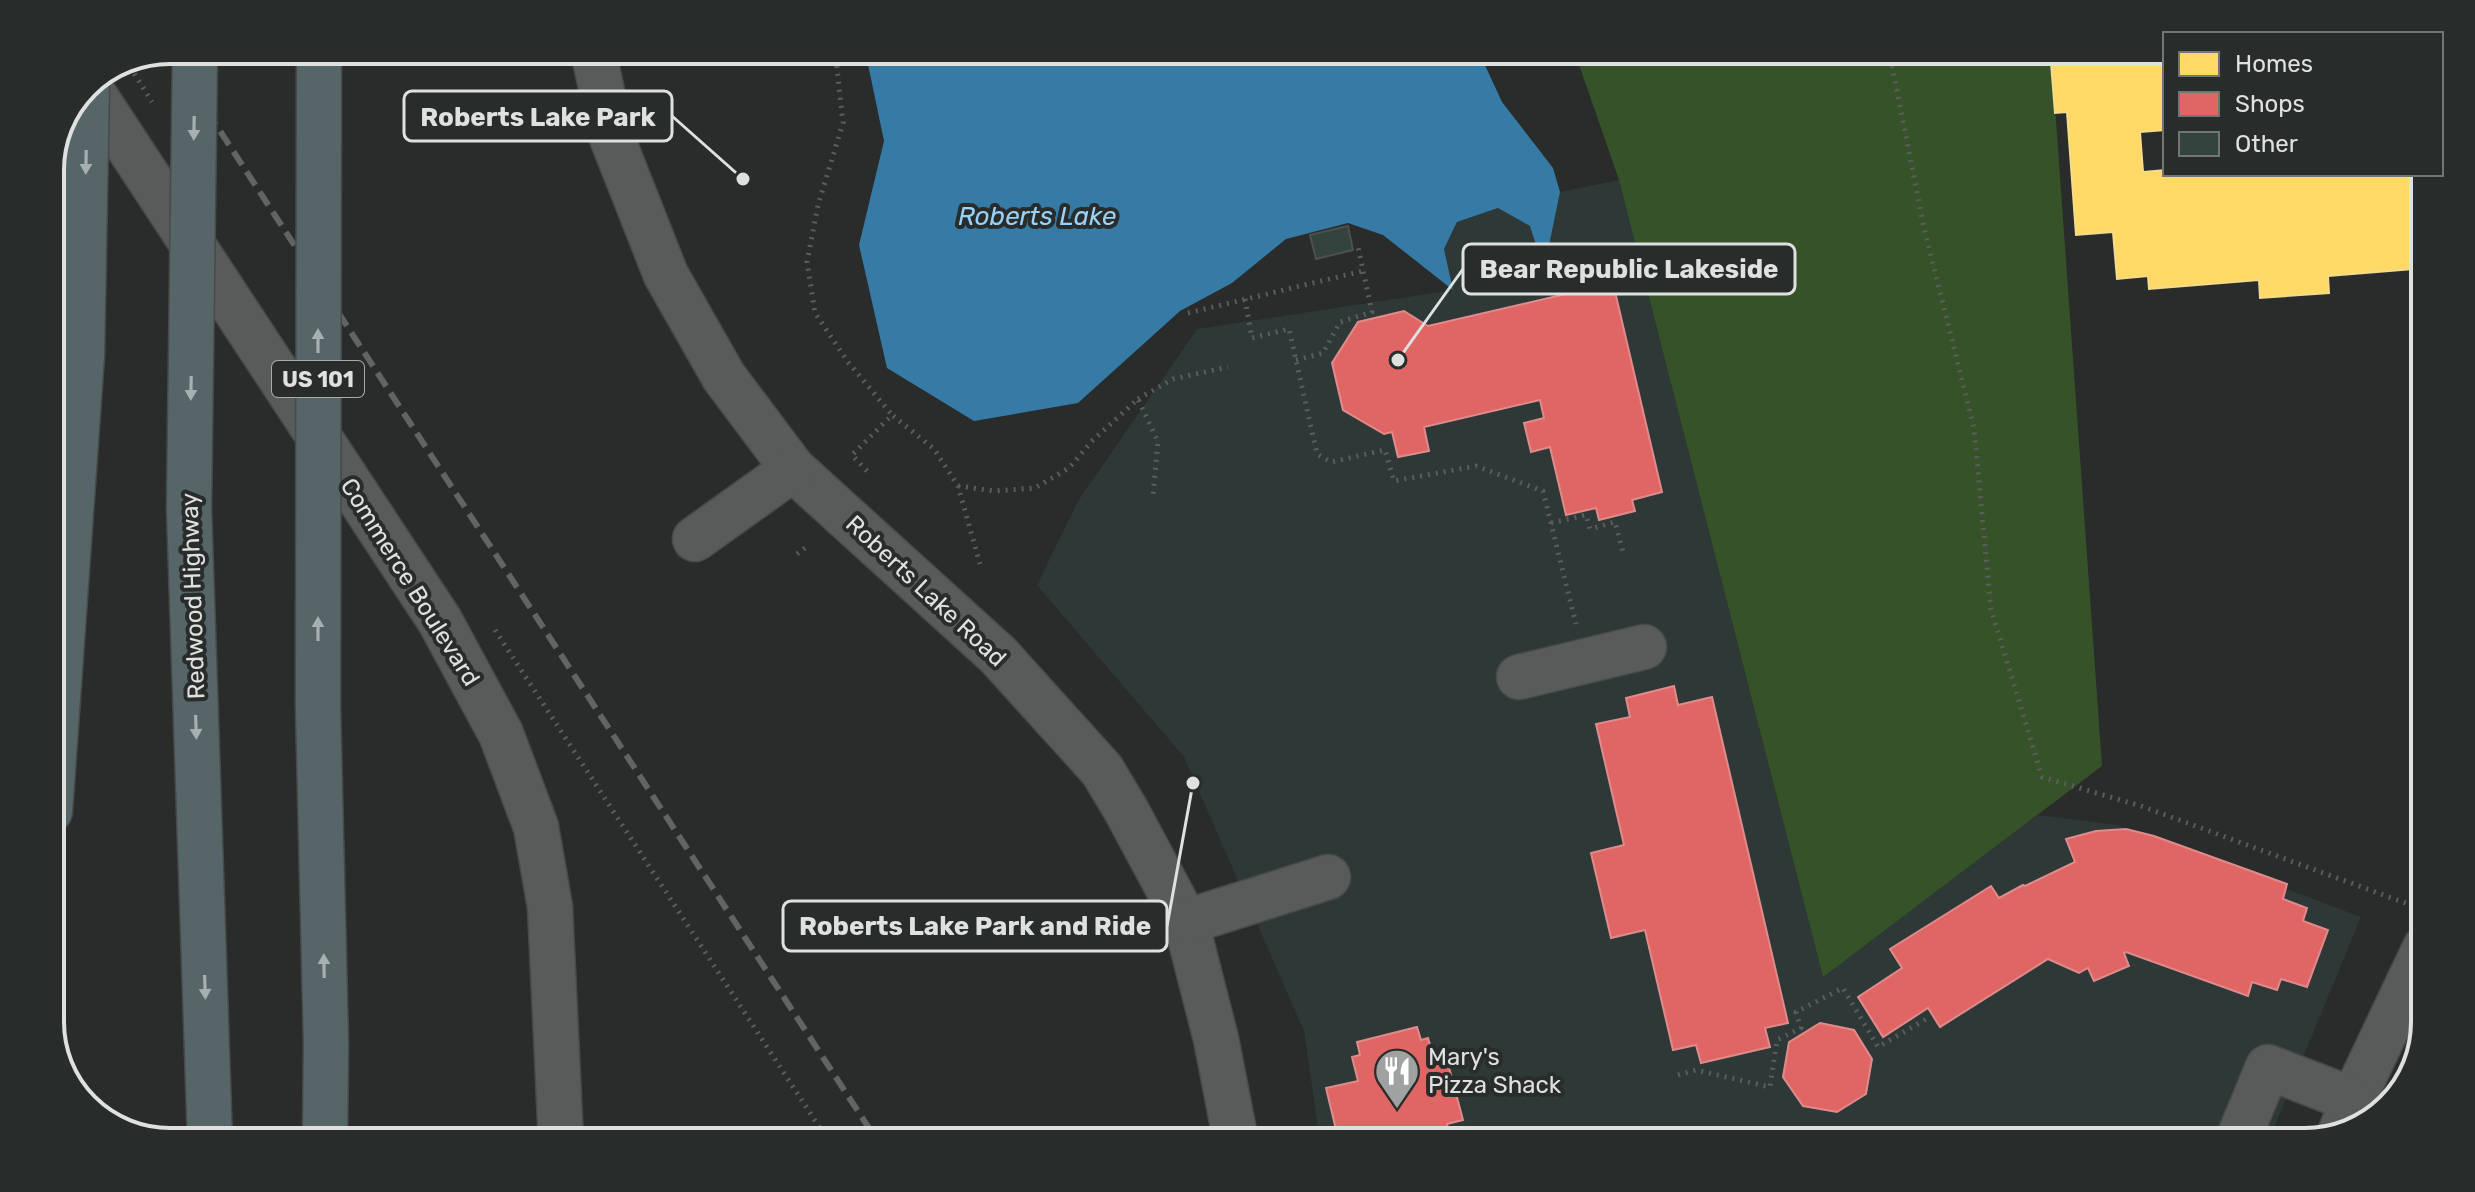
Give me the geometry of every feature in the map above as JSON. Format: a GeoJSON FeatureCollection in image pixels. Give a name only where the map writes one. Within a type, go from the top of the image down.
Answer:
{"type":"FeatureCollection","features":[{"type":"Feature","properties":{"kind":"highway","name":"Redwood Highway"},"geometry":{"type":"LineString","coordinates":[[195,64],[189,509],[210,1128]]}},
{"type":"Feature","properties":{"kind":"highway","name":"US 101"},"geometry":{"type":"LineString","coordinates":[[319,64],[318,707],[325,1128]]}},
{"type":"Feature","properties":{"kind":"highway"},"geometry":{"type":"LineString","coordinates":[[64,612],[82,355],[87,105]]}},
{"type":"Feature","properties":{"kind":"highway"},"geometry":{"type":"LineString","coordinates":[[326,1044],[337,1128]]}},
{"type":"Feature","properties":{"kind":"street","name":"Roberts Lake Road"},"geometry":{"type":"LineString","coordinates":[[596,64],[612,138],[666,275],[724,377],[793,469],[998,655],[1102,770],[1126,810],[1186,922],[1216,1039],[1233,1128]]}},
{"type":"Feature","properties":{"kind":"street","name":"Commerce Boulevard"},"geometry":{"type":"LineString","coordinates":[[95,96],[440,621],[501,734],[536,827],[550,907],[560,1128]]}},
{"type":"Feature","properties":{"kind":"street"},"geometry":{"type":"LineString","coordinates":[[695,539],[793,469]]}},
{"type":"Feature","properties":{"kind":"street"},"geometry":{"type":"LineString","coordinates":[[1519,677],[1644,647]]}},
{"type":"Feature","properties":{"kind":"street"},"geometry":{"type":"LineString","coordinates":[[1186,922],[1328,877]]}},
{"type":"Feature","properties":{"kind":"street"},"geometry":{"type":"LineString","coordinates":[[2243,1128],[2268,1067],[2347,1115],[2411,978]]}},
{"type":"Feature","properties":{"kind":"path"},"geometry":{"type":"LineString","coordinates":[[837,64],[843,123],[818,205],[807,262],[815,313],[848,362],[892,415],[934,449],[958,486],[980,564]]}},
{"type":"Feature","properties":{"kind":"path"},"geometry":{"type":"LineString","coordinates":[[1892,64],[1924,228],[1974,428],[1991,609],[2042,777],[2141,806],[2408,904]]}},
{"type":"Feature","properties":{"kind":"path"},"geometry":{"type":"LineString","coordinates":[[1296,360],[1323,353],[1340,322],[1372,312],[1358,247]]}},
{"type":"Feature","properties":{"kind":"path"},"geometry":{"type":"LineString","coordinates":[[1188,313],[1363,271]]}},
{"type":"Feature","properties":{"kind":"path"},"geometry":{"type":"LineString","coordinates":[[1245,299],[1252,338],[1289,329],[1317,454],[1331,462],[1385,450],[1394,481],[1476,466],[1543,491],[1579,637]]}},
{"type":"Feature","properties":{"kind":"path"},"geometry":{"type":"LineString","coordinates":[[958,486],[995,491],[1035,488],[1069,468],[1093,440],[1138,399],[1173,379],[1228,367]]}},
{"type":"Feature","properties":{"kind":"path"},"geometry":{"type":"LineString","coordinates":[[1138,399],[1158,442],[1153,495]]}},
{"type":"Feature","properties":{"kind":"path"},"geometry":{"type":"LineString","coordinates":[[867,471],[852,455],[892,415]]}},
{"type":"Feature","properties":{"kind":"path"},"geometry":{"type":"LineString","coordinates":[[1551,523],[1586,515],[1590,529],[1615,522],[1624,556]]}},
{"type":"Feature","properties":{"kind":"path"},"geometry":{"type":"LineString","coordinates":[[797,554],[809,545]]}},
{"type":"Feature","properties":{"kind":"path"},"geometry":{"type":"LineString","coordinates":[[1678,1075],[1696,1070],[1770,1087],[1777,1040],[1801,1028],[1796,1012],[1843,988],[1878,1047],[1928,1018]]}},
{"type":"Feature","properties":{"kind":"shaded area"},"geometry":{"type":"Polygon","coordinates":[[[1619,180],[1823,976],[2038,815],[2117,825],[2361,917],[2274,1128],[1318,1128],[1304,1031],[1184,757],[1037,585],[1078,501],[1197,329],[1453,290],[1444,249],[1458,222],[1498,208],[1530,226],[1544,268],[1560,192],[1619,180]]]}},
{"type":"Feature","properties":{"kind":"green space"},"geometry":{"type":"Polygon","coordinates":[[[1579,64],[2052,64],[2102,766],[1823,977],[1619,180],[1579,64]]]}},
{"type":"Feature","properties":{"kind":"water","name":"Roberts Lake"},"geometry":{"type":"Polygon","coordinates":[[[868,64],[1484,64],[1502,102],[1553,168],[1560,192],[1544,270],[1530,226],[1498,208],[1457,222],[1444,249],[1453,290],[1383,235],[1348,223],[1286,239],[1232,283],[1180,311],[1078,403],[974,421],[887,368],[859,245],[884,141],[868,64]]]}},
{"type":"Feature","properties":{"kind":"building: Homes"},"geometry":{"type":"Polygon","coordinates":[[[2051,64],[2163,64],[2163,130],[2140,132],[2143,172],[2163,170],[2163,176],[2411,176],[2411,269],[2328,276],[2329,293],[2260,298],[2259,280],[2149,289],[2148,276],[2117,279],[2113,232],[2076,235],[2067,112],[2055,113],[2051,64]]]}},
{"type":"Feature","properties":{"kind":"building: Shops"},"geometry":{"type":"Polygon","coordinates":[[[1613,283],[1662,492],[1632,500],[1635,511],[1599,520],[1596,508],[1566,515],[1550,447],[1531,452],[1524,423],[1544,418],[1540,400],[1424,427],[1429,451],[1398,457],[1392,432],[1384,434],[1343,410],[1332,363],[1358,322],[1404,311],[1428,326],[1613,283]]]}},
{"type":"Feature","properties":{"kind":"building: Shops"},"geometry":{"type":"Polygon","coordinates":[[[1674,686],[1678,705],[1712,697],[1788,1023],[1765,1028],[1770,1047],[1701,1063],[1696,1045],[1673,1050],[1645,930],[1611,938],[1591,853],[1624,845],[1596,724],[1630,717],[1626,698],[1674,686]]]}},
{"type":"Feature","properties":{"kind":"building: Shops"},"geometry":{"type":"Polygon","coordinates":[[[2126,829],[2154,836],[2287,884],[2283,899],[2307,908],[2303,921],[2328,930],[2307,987],[2281,979],[2277,990],[2252,982],[2248,996],[2126,952],[2129,966],[2094,981],[2088,968],[2079,973],[2048,959],[1940,1027],[1928,1008],[1883,1037],[1858,997],[1902,968],[1890,949],[1991,886],[1999,898],[2075,862],[2066,839],[2096,831],[2126,829]]]}},
{"type":"Feature","properties":{"kind":"building: Shops"},"geometry":{"type":"Polygon","coordinates":[[[1820,1023],[1854,1030],[1872,1059],[1866,1094],[1837,1112],[1803,1106],[1783,1077],[1789,1042],[1820,1023]]]}},
{"type":"Feature","properties":{"kind":"building: Shops"},"geometry":{"type":"Polygon","coordinates":[[[1417,1027],[1421,1040],[1428,1038],[1435,1063],[1447,1060],[1463,1120],[1447,1124],[1448,1128],[1336,1128],[1326,1088],[1358,1081],[1352,1057],[1360,1055],[1357,1042],[1417,1027]]]}},
{"type":"Feature","properties":{"kind":"building: Other"},"geometry":{"type":"Polygon","coordinates":[[[1348,226],[1353,250],[1316,259],[1310,235],[1348,226]]]}},
{"type":"Feature","properties":{"kind":"railway"},"geometry":{"type":"LineString","coordinates":[[176,64],[869,1128]]}},
{"type":"Feature","properties":{"kind":"place","name":"Roberts Lake Park"},"geometry":{"type":"Point","coordinates":[743,179]}},
{"type":"Feature","properties":{"kind":"place","name":"Bear Republic Lakeside"},"geometry":{"type":"Point","coordinates":[1398,360]}},
{"type":"Feature","properties":{"kind":"place","name":"Roberts Lake Park and Ride"},"geometry":{"type":"Point","coordinates":[1193,783]}},
{"type":"Feature","properties":{"kind":"place","name":"Mary's Pizza Shack"},"geometry":{"type":"Point","coordinates":[1397,1110]}}]}
